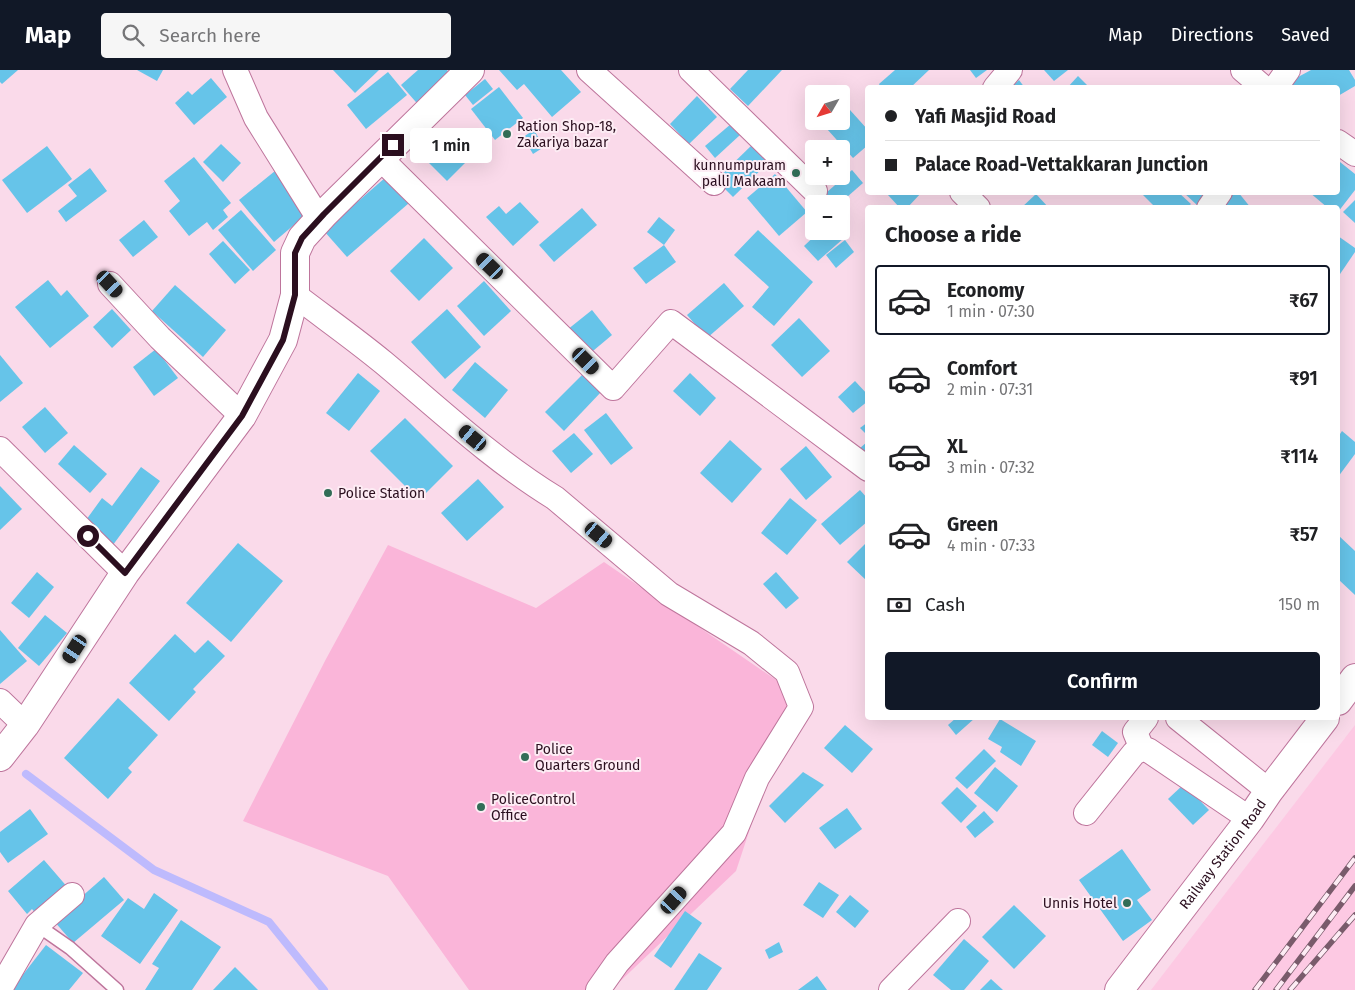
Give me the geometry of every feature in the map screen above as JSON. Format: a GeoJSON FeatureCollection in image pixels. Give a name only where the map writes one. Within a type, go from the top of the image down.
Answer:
{"type":"FeatureCollection","features":[{"type":"Feature","properties":{"kind":"street"},"geometry":{"type":"LineString","coordinates":[[235,70],[256,118],[319,219]]}},
{"type":"Feature","properties":{"kind":"street"},"geometry":{"type":"LineString","coordinates":[[0,757],[24,725],[125,573],[242,416],[283,340],[295,295],[295,253],[302,238],[470,70]]}},
{"type":"Feature","properties":{"kind":"street"},"geometry":{"type":"LineString","coordinates":[[589,70],[714,183]]}},
{"type":"Feature","properties":{"kind":"street"},"geometry":{"type":"LineString","coordinates":[[692,70],[815,191]]}},
{"type":"Feature","properties":{"kind":"street"},"geometry":{"type":"LineString","coordinates":[[998,85],[1010,70]]}},
{"type":"Feature","properties":{"kind":"street"},"geometry":{"type":"LineString","coordinates":[[1243,70],[1260,85]]}},
{"type":"Feature","properties":{"kind":"street"},"geometry":{"type":"LineString","coordinates":[[1277,85],[1288,70]]}},
{"type":"Feature","properties":{"kind":"street"},"geometry":{"type":"LineString","coordinates":[[1340,143],[1355,154]]}},
{"type":"Feature","properties":{"kind":"street"},"geometry":{"type":"LineString","coordinates":[[380,158],[613,388],[671,322],[865,467]]}},
{"type":"Feature","properties":{"kind":"street"},"geometry":{"type":"LineString","coordinates":[[965,195],[975,205]]}},
{"type":"Feature","properties":{"kind":"street"},"geometry":{"type":"LineString","coordinates":[[110,284],[160,338],[242,416]]}},
{"type":"Feature","properties":{"kind":"street"},"geometry":{"type":"LineString","coordinates":[[295,295],[381,361],[473,438],[537,487],[555,498],[669,594],[751,643],[788,672],[801,707],[757,778],[734,833],[617,962],[598,990]]}},
{"type":"Feature","properties":{"kind":"street"},"geometry":{"type":"LineString","coordinates":[[0,449],[125,573]]}},
{"type":"Feature","properties":{"kind":"street"},"geometry":{"type":"LineString","coordinates":[[1340,698],[1355,678]]}},
{"type":"Feature","properties":{"kind":"street"},"geometry":{"type":"LineString","coordinates":[[0,701],[24,725]]}},
{"type":"Feature","properties":{"kind":"street"},"geometry":{"type":"LineString","coordinates":[[1142,749],[1134,732],[1144,720]]}},
{"type":"Feature","properties":{"kind":"street"},"geometry":{"type":"LineString","coordinates":[[1180,720],[1269,791]]}},
{"type":"Feature","properties":{"kind":"street","name":"Railway Station Road"},"geometry":{"type":"LineString","coordinates":[[1119,990],[1323,720]]}},
{"type":"Feature","properties":{"kind":"street"},"geometry":{"type":"LineString","coordinates":[[1086,813],[1134,754],[1142,749],[1148,750],[1250,819]]}},
{"type":"Feature","properties":{"kind":"street"},"geometry":{"type":"LineString","coordinates":[[0,989],[37,925],[72,895]]}},
{"type":"Feature","properties":{"kind":"street"},"geometry":{"type":"LineString","coordinates":[[891,990],[958,921]]}},
{"type":"Feature","properties":{"kind":"lane"},"geometry":{"type":"LineString","coordinates":[[37,925],[70,948],[117,990]]}},
{"type":"Feature","properties":{"kind":"shaded area","name":"Police Quarters Ground"},"geometry":{"type":"Polygon","coordinates":[[[388,545],[536,608],[604,562],[795,693],[736,871],[611,990],[469,990],[388,876],[243,821],[326,659],[388,545]]]}},
{"type":"Feature","properties":{"kind":"shaded area"},"geometry":{"type":"Polygon","coordinates":[[[1355,725],[1355,990],[1151,990],[1355,725]]]}},
{"type":"Feature","properties":{"kind":"building"},"geometry":{"type":"Polygon","coordinates":[[[0,70],[18,70],[2,84],[0,82],[0,70]]]}},
{"type":"Feature","properties":{"kind":"building"},"geometry":{"type":"Polygon","coordinates":[[[137,70],[163,70],[157,81],[137,70]]]}},
{"type":"Feature","properties":{"kind":"building"},"geometry":{"type":"Polygon","coordinates":[[[333,70],[379,70],[355,93],[333,70]]]}},
{"type":"Feature","properties":{"kind":"building"},"geometry":{"type":"Polygon","coordinates":[[[418,70],[447,70],[455,80],[422,109],[401,85],[418,70]]]}},
{"type":"Feature","properties":{"kind":"building"},"geometry":{"type":"Polygon","coordinates":[[[499,70],[561,70],[581,92],[552,117],[524,84],[517,90],[499,70]]]}},
{"type":"Feature","properties":{"kind":"building"},"geometry":{"type":"Polygon","coordinates":[[[748,70],[782,70],[748,106],[730,89],[748,70]]]}},
{"type":"Feature","properties":{"kind":"building"},"geometry":{"type":"Polygon","coordinates":[[[895,70],[929,70],[913,85],[879,84],[895,70]]]}},
{"type":"Feature","properties":{"kind":"building"},"geometry":{"type":"Polygon","coordinates":[[[970,70],[987,70],[976,78],[970,70]]]}},
{"type":"Feature","properties":{"kind":"building"},"geometry":{"type":"Polygon","coordinates":[[[1044,70],[1068,70],[1054,81],[1044,70]]]}},
{"type":"Feature","properties":{"kind":"building"},"geometry":{"type":"Polygon","coordinates":[[[1311,70],[1349,70],[1355,80],[1355,86],[1340,95],[1340,85],[1288,85],[1287,83],[1311,70]]]}},
{"type":"Feature","properties":{"kind":"building"},"geometry":{"type":"Polygon","coordinates":[[[388,72],[407,95],[366,129],[347,105],[388,72]]]}},
{"type":"Feature","properties":{"kind":"building"},"geometry":{"type":"Polygon","coordinates":[[[1078,76],[1087,85],[1070,85],[1078,76]]]}},
{"type":"Feature","properties":{"kind":"building"},"geometry":{"type":"Polygon","coordinates":[[[211,78],[227,97],[194,125],[175,103],[188,91],[192,95],[211,78]]]}},
{"type":"Feature","properties":{"kind":"building"},"geometry":{"type":"Polygon","coordinates":[[[485,79],[493,89],[473,105],[465,95],[485,79]]]}},
{"type":"Feature","properties":{"kind":"building"},"geometry":{"type":"Polygon","coordinates":[[[1019,80],[1023,85],[1013,85],[1019,80]]]}},
{"type":"Feature","properties":{"kind":"building"},"geometry":{"type":"Polygon","coordinates":[[[499,87],[523,118],[495,140],[471,109],[499,87]]]}},
{"type":"Feature","properties":{"kind":"building"},"geometry":{"type":"Polygon","coordinates":[[[697,96],[717,117],[689,144],[670,124],[697,96]]]}},
{"type":"Feature","properties":{"kind":"building"},"geometry":{"type":"Polygon","coordinates":[[[850,110],[865,127],[865,148],[853,158],[850,155],[850,140],[837,140],[828,130],[850,130],[850,110]]]}},
{"type":"Feature","properties":{"kind":"building"},"geometry":{"type":"Polygon","coordinates":[[[731,124],[740,135],[715,158],[705,146],[731,124]]]}},
{"type":"Feature","properties":{"kind":"building"},"geometry":{"type":"Polygon","coordinates":[[[442,129],[471,157],[447,181],[419,153],[442,129]]]}},
{"type":"Feature","properties":{"kind":"building"},"geometry":{"type":"Polygon","coordinates":[[[534,130],[544,147],[533,154],[523,137],[534,130]]]}},
{"type":"Feature","properties":{"kind":"building"},"geometry":{"type":"Polygon","coordinates":[[[754,143],[771,160],[733,197],[716,180],[754,143]]]}},
{"type":"Feature","properties":{"kind":"building"},"geometry":{"type":"Polygon","coordinates":[[[221,144],[241,163],[223,182],[203,162],[221,144]]]}},
{"type":"Feature","properties":{"kind":"building"},"geometry":{"type":"Polygon","coordinates":[[[47,146],[72,179],[27,213],[2,180],[47,146]]]}},
{"type":"Feature","properties":{"kind":"building"},"geometry":{"type":"Polygon","coordinates":[[[194,157],[231,203],[223,210],[228,217],[213,230],[207,222],[189,236],[169,211],[180,201],[164,181],[194,157]]]}},
{"type":"Feature","properties":{"kind":"building"},"geometry":{"type":"Polygon","coordinates":[[[1340,162],[1355,174],[1355,190],[1340,209],[1340,205],[1324,205],[1313,195],[1340,195],[1340,162]]]}},
{"type":"Feature","properties":{"kind":"building"},"geometry":{"type":"Polygon","coordinates":[[[90,168],[107,191],[66,222],[58,211],[77,196],[68,185],[90,168]]]}},
{"type":"Feature","properties":{"kind":"building"},"geometry":{"type":"Polygon","coordinates":[[[852,170],[863,183],[849,195],[828,195],[826,193],[835,185],[850,185],[850,172],[852,170]]]}},
{"type":"Feature","properties":{"kind":"building"},"geometry":{"type":"Polygon","coordinates":[[[275,171],[309,212],[274,242],[239,200],[275,171]]]}},
{"type":"Feature","properties":{"kind":"building"},"geometry":{"type":"Polygon","coordinates":[[[775,174],[805,210],[805,214],[779,236],[747,198],[775,174]]]}},
{"type":"Feature","properties":{"kind":"building"},"geometry":{"type":"Polygon","coordinates":[[[386,177],[409,203],[347,257],[324,231],[386,177]]]}},
{"type":"Feature","properties":{"kind":"building"},"geometry":{"type":"Polygon","coordinates":[[[888,195],[919,195],[910,205],[897,205],[888,195]]]}},
{"type":"Feature","properties":{"kind":"building"},"geometry":{"type":"Polygon","coordinates":[[[1037,195],[1046,205],[1024,205],[1037,195]]]}},
{"type":"Feature","properties":{"kind":"building"},"geometry":{"type":"Polygon","coordinates":[[[1143,195],[1181,195],[1191,204],[1190,205],[1153,205],[1143,195]]]}},
{"type":"Feature","properties":{"kind":"building"},"geometry":{"type":"Polygon","coordinates":[[[1186,195],[1207,195],[1197,205],[1186,195]]]}},
{"type":"Feature","properties":{"kind":"building"},"geometry":{"type":"Polygon","coordinates":[[[1230,195],[1240,195],[1249,205],[1225,205],[1230,195]]]}},
{"type":"Feature","properties":{"kind":"building"},"geometry":{"type":"Polygon","coordinates":[[[1355,200],[1355,223],[1343,212],[1355,200]]]}},
{"type":"Feature","properties":{"kind":"building"},"geometry":{"type":"Polygon","coordinates":[[[520,202],[539,222],[513,246],[486,217],[499,206],[506,214],[520,202]]]}},
{"type":"Feature","properties":{"kind":"building"},"geometry":{"type":"Polygon","coordinates":[[[582,208],[597,225],[554,262],[539,245],[582,208]]]}},
{"type":"Feature","properties":{"kind":"building"},"geometry":{"type":"Polygon","coordinates":[[[241,210],[276,250],[253,271],[218,230],[241,210]]]}},
{"type":"Feature","properties":{"kind":"building"},"geometry":{"type":"Polygon","coordinates":[[[659,217],[675,230],[664,245],[647,232],[659,217]]]}},
{"type":"Feature","properties":{"kind":"building"},"geometry":{"type":"Polygon","coordinates":[[[144,220],[158,237],[133,257],[119,240],[144,220]]]}},
{"type":"Feature","properties":{"kind":"building"},"geometry":{"type":"Polygon","coordinates":[[[758,230],[813,282],[774,326],[752,307],[769,287],[734,255],[758,230]]]}},
{"type":"Feature","properties":{"kind":"building"},"geometry":{"type":"Polygon","coordinates":[[[1340,237],[1355,248],[1355,252],[1340,274],[1340,237]]]}},
{"type":"Feature","properties":{"kind":"building"},"geometry":{"type":"Polygon","coordinates":[[[424,238],[453,268],[419,301],[390,271],[424,238]]]}},
{"type":"Feature","properties":{"kind":"building"},"geometry":{"type":"Polygon","coordinates":[[[810,240],[842,240],[818,261],[804,246],[810,240]]]}},
{"type":"Feature","properties":{"kind":"building"},"geometry":{"type":"Polygon","coordinates":[[[845,240],[854,252],[836,268],[826,255],[845,240]]]}},
{"type":"Feature","properties":{"kind":"building"},"geometry":{"type":"Polygon","coordinates":[[[223,241],[250,270],[235,284],[209,254],[223,241]]]}},
{"type":"Feature","properties":{"kind":"building"},"geometry":{"type":"Polygon","coordinates":[[[664,245],[676,262],[646,284],[633,268],[664,245]]]}},
{"type":"Feature","properties":{"kind":"building"},"geometry":{"type":"Polygon","coordinates":[[[48,280],[61,296],[67,290],[89,316],[50,348],[15,307],[48,280]]]}},
{"type":"Feature","properties":{"kind":"building"},"geometry":{"type":"Polygon","coordinates":[[[484,281],[511,311],[484,336],[457,306],[484,281]]]}},
{"type":"Feature","properties":{"kind":"building"},"geometry":{"type":"Polygon","coordinates":[[[724,283],[744,306],[707,338],[687,315],[724,283]]]}},
{"type":"Feature","properties":{"kind":"building"},"geometry":{"type":"Polygon","coordinates":[[[175,285],[226,330],[203,357],[152,311],[175,285]]]}},
{"type":"Feature","properties":{"kind":"building"},"geometry":{"type":"Polygon","coordinates":[[[112,309],[131,330],[112,348],[93,327],[112,309]]]}},
{"type":"Feature","properties":{"kind":"building"},"geometry":{"type":"Polygon","coordinates":[[[447,309],[481,347],[445,379],[411,342],[447,309]]]}},
{"type":"Feature","properties":{"kind":"building"},"geometry":{"type":"Polygon","coordinates":[[[592,310],[612,335],[587,356],[567,330],[592,310]]]}},
{"type":"Feature","properties":{"kind":"building"},"geometry":{"type":"Polygon","coordinates":[[[799,318],[830,351],[802,377],[771,345],[799,318]]]}},
{"type":"Feature","properties":{"kind":"building"},"geometry":{"type":"Polygon","coordinates":[[[156,349],[178,378],[154,396],[133,367],[156,349]]]}},
{"type":"Feature","properties":{"kind":"building"},"geometry":{"type":"Polygon","coordinates":[[[0,355],[23,383],[0,402],[0,355]]]}},
{"type":"Feature","properties":{"kind":"building"},"geometry":{"type":"Polygon","coordinates":[[[475,362],[508,390],[485,418],[452,390],[475,362]]]}},
{"type":"Feature","properties":{"kind":"building"},"geometry":{"type":"Polygon","coordinates":[[[358,373],[380,391],[349,431],[326,413],[358,373]]]}},
{"type":"Feature","properties":{"kind":"building"},"geometry":{"type":"Polygon","coordinates":[[[584,373],[602,391],[564,431],[545,412],[584,373]]]}},
{"type":"Feature","properties":{"kind":"building"},"geometry":{"type":"Polygon","coordinates":[[[690,373],[716,398],[700,416],[673,391],[690,373]]]}},
{"type":"Feature","properties":{"kind":"building"},"geometry":{"type":"Polygon","coordinates":[[[855,381],[865,392],[865,403],[853,413],[838,397],[855,381]]]}},
{"type":"Feature","properties":{"kind":"building"},"geometry":{"type":"Polygon","coordinates":[[[45,407],[68,433],[45,453],[22,427],[45,407]]]}},
{"type":"Feature","properties":{"kind":"building"},"geometry":{"type":"Polygon","coordinates":[[[606,413],[633,448],[611,465],[584,430],[606,413]]]}},
{"type":"Feature","properties":{"kind":"building"},"geometry":{"type":"Polygon","coordinates":[[[405,418],[453,466],[419,500],[370,451],[405,418]]]}},
{"type":"Feature","properties":{"kind":"building"},"geometry":{"type":"Polygon","coordinates":[[[865,424],[865,433],[860,428],[865,424]]]}},
{"type":"Feature","properties":{"kind":"building"},"geometry":{"type":"Polygon","coordinates":[[[1342,431],[1355,442],[1355,454],[1340,474],[1340,434],[1342,431]]]}},
{"type":"Feature","properties":{"kind":"building"},"geometry":{"type":"Polygon","coordinates":[[[574,433],[593,454],[571,473],[552,451],[574,433]]]}},
{"type":"Feature","properties":{"kind":"building"},"geometry":{"type":"Polygon","coordinates":[[[730,440],[762,469],[732,503],[700,473],[730,440]]]}},
{"type":"Feature","properties":{"kind":"building"},"geometry":{"type":"Polygon","coordinates":[[[865,444],[865,455],[859,449],[865,444]]]}},
{"type":"Feature","properties":{"kind":"building"},"geometry":{"type":"Polygon","coordinates":[[[74,445],[107,474],[90,493],[58,464],[74,445]]]}},
{"type":"Feature","properties":{"kind":"building"},"geometry":{"type":"Polygon","coordinates":[[[806,446],[832,477],[806,500],[780,469],[806,446]]]}},
{"type":"Feature","properties":{"kind":"building"},"geometry":{"type":"Polygon","coordinates":[[[141,467],[160,481],[110,549],[81,527],[102,498],[112,506],[141,467]]]}},
{"type":"Feature","properties":{"kind":"building"},"geometry":{"type":"Polygon","coordinates":[[[478,479],[504,507],[467,541],[441,513],[478,479]]]}},
{"type":"Feature","properties":{"kind":"building"},"geometry":{"type":"Polygon","coordinates":[[[0,486],[22,509],[0,530],[0,486]]]}},
{"type":"Feature","properties":{"kind":"building"},"geometry":{"type":"Polygon","coordinates":[[[860,490],[865,496],[865,524],[840,545],[821,524],[860,490]]]}},
{"type":"Feature","properties":{"kind":"building"},"geometry":{"type":"Polygon","coordinates":[[[790,498],[817,520],[787,555],[761,533],[790,498]]]}},
{"type":"Feature","properties":{"kind":"building"},"geometry":{"type":"Polygon","coordinates":[[[1340,537],[1355,551],[1355,595],[1340,581],[1340,537]]]}},
{"type":"Feature","properties":{"kind":"building"},"geometry":{"type":"Polygon","coordinates":[[[238,543],[283,581],[231,642],[186,603],[238,543]]]}},
{"type":"Feature","properties":{"kind":"building"},"geometry":{"type":"Polygon","coordinates":[[[865,544],[865,579],[847,562],[865,544]]]}},
{"type":"Feature","properties":{"kind":"building"},"geometry":{"type":"Polygon","coordinates":[[[37,572],[54,587],[29,618],[11,603],[37,572]]]}},
{"type":"Feature","properties":{"kind":"building"},"geometry":{"type":"Polygon","coordinates":[[[776,572],[799,598],[786,609],[763,584],[776,572]]]}},
{"type":"Feature","properties":{"kind":"building"},"geometry":{"type":"Polygon","coordinates":[[[45,615],[67,633],[39,666],[18,648],[45,615]]]}},
{"type":"Feature","properties":{"kind":"building"},"geometry":{"type":"Polygon","coordinates":[[[0,630],[27,661],[0,684],[0,630]]]}},
{"type":"Feature","properties":{"kind":"building"},"geometry":{"type":"Polygon","coordinates":[[[175,634],[195,653],[208,640],[225,656],[193,689],[196,692],[169,721],[129,683],[175,634]]]}},
{"type":"Feature","properties":{"kind":"building"},"geometry":{"type":"Polygon","coordinates":[[[118,698],[158,735],[128,768],[132,772],[108,799],[64,758],[118,698]]]}},
{"type":"Feature","properties":{"kind":"building"},"geometry":{"type":"Polygon","coordinates":[[[954,720],[973,720],[956,735],[948,725],[954,720]]]}},
{"type":"Feature","properties":{"kind":"building"},"geometry":{"type":"Polygon","coordinates":[[[999,720],[1002,720],[1036,741],[1021,766],[1000,752],[1002,747],[988,739],[999,720]]]}},
{"type":"Feature","properties":{"kind":"building"},"geometry":{"type":"Polygon","coordinates":[[[845,725],[873,749],[852,773],[824,748],[845,725]]]}},
{"type":"Feature","properties":{"kind":"building"},"geometry":{"type":"Polygon","coordinates":[[[1102,731],[1118,743],[1108,757],[1092,745],[1102,731]]]}},
{"type":"Feature","properties":{"kind":"building"},"geometry":{"type":"Polygon","coordinates":[[[984,749],[996,761],[967,789],[955,778],[984,749]]]}},
{"type":"Feature","properties":{"kind":"building"},"geometry":{"type":"Polygon","coordinates":[[[995,767],[1018,786],[997,812],[974,793],[995,767]]]}},
{"type":"Feature","properties":{"kind":"building"},"geometry":{"type":"Polygon","coordinates":[[[803,772],[824,785],[785,823],[769,806],[803,772]]]}},
{"type":"Feature","properties":{"kind":"building"},"geometry":{"type":"Polygon","coordinates":[[[1184,784],[1209,810],[1193,825],[1168,799],[1184,784]]]}},
{"type":"Feature","properties":{"kind":"building"},"geometry":{"type":"Polygon","coordinates":[[[957,787],[977,806],[961,823],[941,803],[957,787]]]}},
{"type":"Feature","properties":{"kind":"building"},"geometry":{"type":"Polygon","coordinates":[[[847,808],[862,829],[835,849],[819,828],[847,808]]]}},
{"type":"Feature","properties":{"kind":"building"},"geometry":{"type":"Polygon","coordinates":[[[30,809],[48,834],[8,863],[0,852],[0,832],[30,809]]]}},
{"type":"Feature","properties":{"kind":"building"},"geometry":{"type":"Polygon","coordinates":[[[984,811],[994,822],[975,838],[966,827],[984,811]]]}},
{"type":"Feature","properties":{"kind":"building"},"geometry":{"type":"Polygon","coordinates":[[[1122,849],[1151,890],[1137,900],[1152,920],[1123,941],[1079,880],[1122,849]]]}},
{"type":"Feature","properties":{"kind":"building"},"geometry":{"type":"Polygon","coordinates":[[[44,860],[69,889],[38,916],[32,909],[27,914],[8,891],[44,860]]]}},
{"type":"Feature","properties":{"kind":"building"},"geometry":{"type":"Polygon","coordinates":[[[104,877],[124,900],[73,943],[54,921],[104,877]]]}},
{"type":"Feature","properties":{"kind":"building"},"geometry":{"type":"Polygon","coordinates":[[[819,882],[839,895],[823,918],[803,905],[819,882]]]}},
{"type":"Feature","properties":{"kind":"building"},"geometry":{"type":"Polygon","coordinates":[[[154,893],[178,910],[140,964],[101,936],[128,898],[144,909],[154,893]]]}},
{"type":"Feature","properties":{"kind":"building"},"geometry":{"type":"Polygon","coordinates":[[[850,895],[869,911],[855,928],[836,912],[850,895]]]}},
{"type":"Feature","properties":{"kind":"building"},"geometry":{"type":"Polygon","coordinates":[[[1014,905],[1046,936],[1014,969],[982,937],[1014,905]]]}},
{"type":"Feature","properties":{"kind":"building"},"geometry":{"type":"Polygon","coordinates":[[[685,911],[702,923],[671,968],[654,956],[685,911]]]}},
{"type":"Feature","properties":{"kind":"building"},"geometry":{"type":"Polygon","coordinates":[[[181,920],[221,947],[192,990],[145,990],[159,968],[152,964],[181,920]]]}},
{"type":"Feature","properties":{"kind":"building"},"geometry":{"type":"Polygon","coordinates":[[[964,939],[989,961],[964,990],[951,990],[933,975],[964,939]]]}},
{"type":"Feature","properties":{"kind":"building"},"geometry":{"type":"Polygon","coordinates":[[[779,942],[783,952],[769,959],[765,950],[779,942]]]}},
{"type":"Feature","properties":{"kind":"building"},"geometry":{"type":"Polygon","coordinates":[[[46,945],[83,973],[69,990],[11,990],[46,945]]]}},
{"type":"Feature","properties":{"kind":"building"},"geometry":{"type":"Polygon","coordinates":[[[699,953],[722,968],[707,990],[674,990],[699,953]]]}},
{"type":"Feature","properties":{"kind":"building"},"geometry":{"type":"Polygon","coordinates":[[[235,967],[258,990],[213,990],[235,967]]]}},
{"type":"Feature","properties":{"kind":"building"},"geometry":{"type":"Polygon","coordinates":[[[817,976],[827,990],[798,990],[817,976]]]}},
{"type":"Feature","properties":{"kind":"building"},"geometry":{"type":"Polygon","coordinates":[[[991,979],[1003,990],[980,990],[991,979]]]}},
{"type":"Feature","properties":{"kind":"waterway"},"geometry":{"type":"LineString","coordinates":[[26,774],[154,870],[269,922],[324,990]]}},
{"type":"Feature","properties":{"kind":"railway"},"geometry":{"type":"LineString","coordinates":[[1255,990],[1355,858]]}},
{"type":"Feature","properties":{"kind":"railway"},"geometry":{"type":"LineString","coordinates":[[1276,990],[1355,886]]}},
{"type":"Feature","properties":{"kind":"railway"},"geometry":{"type":"LineString","coordinates":[[1290,990],[1355,915]]}},
{"type":"Feature","properties":{"kind":"place","name":"Ration Shop-18, Zakariya bazar"},"geometry":{"type":"Point","coordinates":[507,134]}},
{"type":"Feature","properties":{"kind":"place","name":"kunnumpuram palli Makaam"},"geometry":{"type":"Point","coordinates":[796,173]}},
{"type":"Feature","properties":{"kind":"place","name":"Police Station"},"geometry":{"type":"Point","coordinates":[328,493]}},
{"type":"Feature","properties":{"kind":"place","name":"Police Quarters Ground"},"geometry":{"type":"Point","coordinates":[525,757]}},
{"type":"Feature","properties":{"kind":"place","name":"PoliceControl Office"},"geometry":{"type":"Point","coordinates":[481,807]}},
{"type":"Feature","properties":{"kind":"place","name":"Unnis Hotel"},"geometry":{"type":"Point","coordinates":[1127,903]}},
{"type":"Feature","properties":{"kind":"route"},"geometry":{"type":"LineString","coordinates":[[88,536],[125,573],[242,416],[283,340],[295,295],[295,253],[302,238],[393,145]]}}]}
